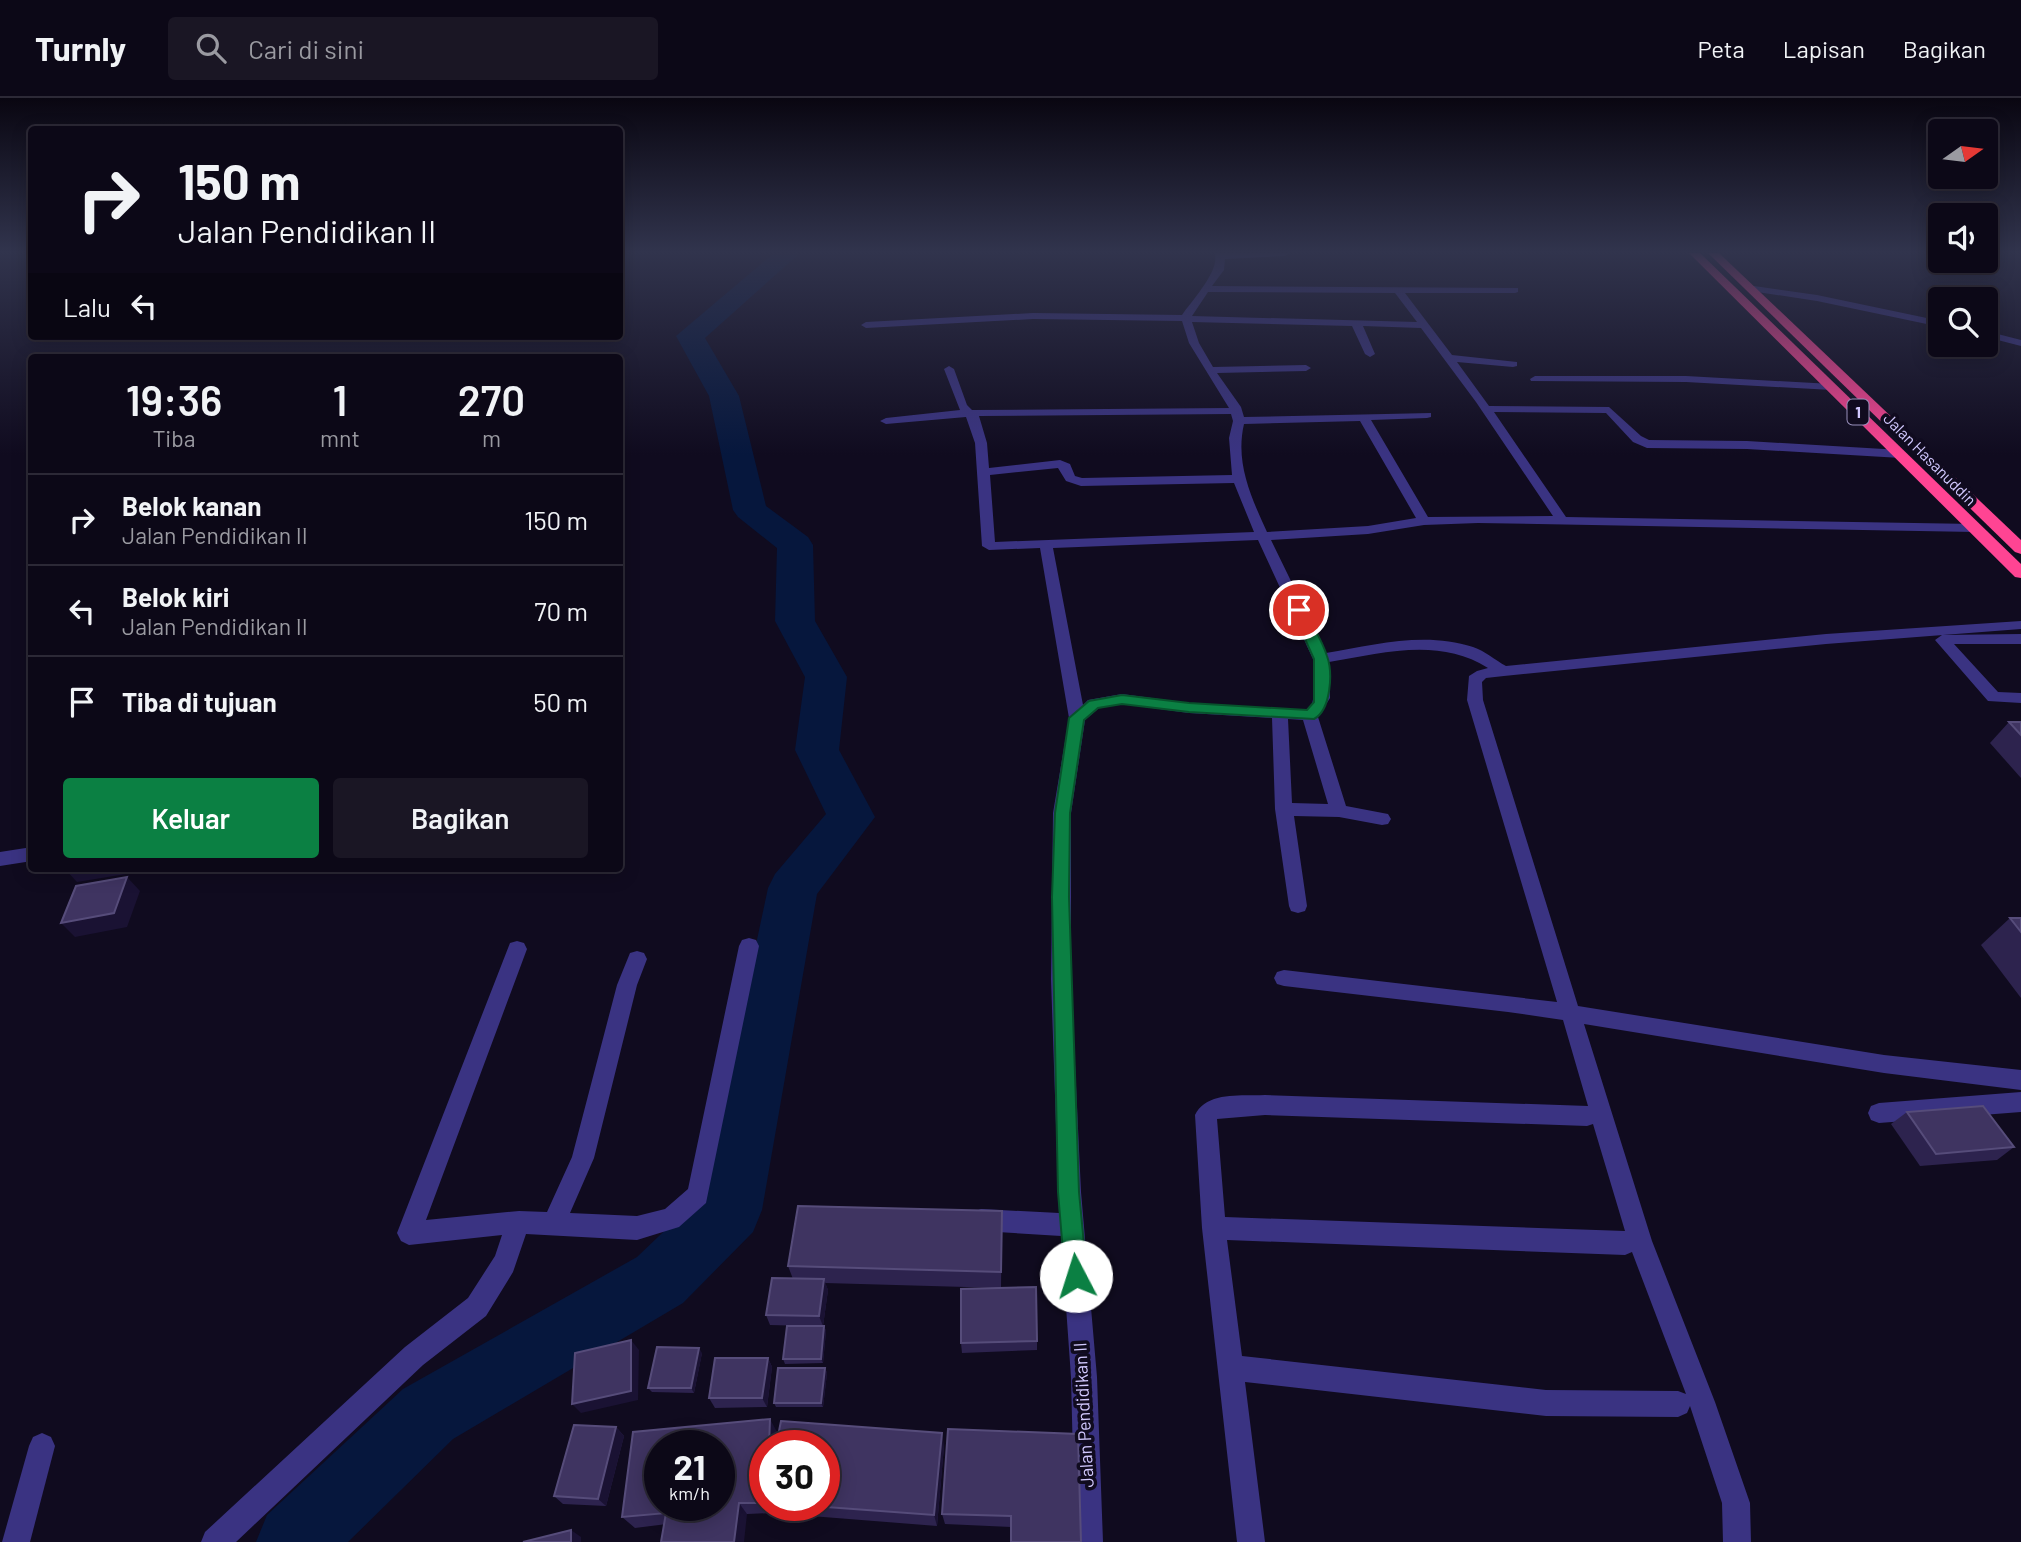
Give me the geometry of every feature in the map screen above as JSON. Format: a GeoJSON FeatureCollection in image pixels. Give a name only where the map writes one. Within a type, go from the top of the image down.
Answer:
{"type":"FeatureCollection","features":[{"type":"Feature","properties":{"kind":"highway","name":"Jalan Hasanuddin"},"geometry":{"type":"LineString","coordinates":[[1763,320],[2021,573]]}},
{"type":"Feature","properties":{"kind":"highway","name":"Jalan Hasanuddin"},"geometry":{"type":"LineString","coordinates":[[1787,320],[2021,549]]}},
{"type":"Feature","properties":{"kind":"street"},"geometry":{"type":"LineString","coordinates":[[866,325],[952,320]]}},
{"type":"Feature","properties":{"kind":"street"},"geometry":{"type":"LineString","coordinates":[[1077,718],[1094,704],[1122,699],[1280,715],[1309,715],[1317,711],[1321,702],[1321,659],[1242,492],[1235,438],[1237,416],[1194,343],[1187,320]]}},
{"type":"Feature","properties":{"kind":"street"},"geometry":{"type":"LineString","coordinates":[[1282,320],[1422,325]]}},
{"type":"Feature","properties":{"kind":"street"},"geometry":{"type":"LineString","coordinates":[[1419,320],[1487,409],[1561,519]]}},
{"type":"Feature","properties":{"kind":"street"},"geometry":{"type":"LineString","coordinates":[[1356,323],[1370,354]]}},
{"type":"Feature","properties":{"kind":"street"},"geometry":{"type":"LineString","coordinates":[[1998,337],[2021,343]]}},
{"type":"Feature","properties":{"kind":"street"},"geometry":{"type":"LineString","coordinates":[[1449,358],[1513,364]]}},
{"type":"Feature","properties":{"kind":"street"},"geometry":{"type":"LineString","coordinates":[[1209,370],[1306,368]]}},
{"type":"Feature","properties":{"kind":"street"},"geometry":{"type":"LineString","coordinates":[[949,369],[962,406],[976,425],[985,472],[989,546],[1265,536],[1391,528],[1424,521],[1561,519],[1975,528]]}},
{"type":"Feature","properties":{"kind":"street"},"geometry":{"type":"LineString","coordinates":[[1535,379],[1685,379],[1832,387]]}},
{"type":"Feature","properties":{"kind":"street"},"geometry":{"type":"LineString","coordinates":[[1487,409],[1609,410],[1637,439],[1647,444],[1901,454]]}},
{"type":"Feature","properties":{"kind":"street"},"geometry":{"type":"LineString","coordinates":[[886,421],[968,413],[1427,415]]}},
{"type":"Feature","properties":{"kind":"street"},"geometry":{"type":"LineString","coordinates":[[1363,416],[1424,521]]}},
{"type":"Feature","properties":{"kind":"street"},"geometry":{"type":"LineString","coordinates":[[985,472],[1060,464],[1066,467],[1070,478],[1081,482],[1239,479]]}},
{"type":"Feature","properties":{"kind":"street","name":"Jalan Pendidikan II"},"geometry":{"type":"LineString","coordinates":[[1046,545],[1077,718],[1062,813],[1060,979],[1072,1225],[1084,1377],[1089,1542]]}},
{"type":"Feature","properties":{"kind":"street"},"geometry":{"type":"LineString","coordinates":[[1737,1542],[1736,1503],[1702,1402],[1640,1241],[1475,700],[1474,680],[1482,674],[1504,671],[1826,639],[2021,625]]}},
{"type":"Feature","properties":{"kind":"street"},"geometry":{"type":"LineString","coordinates":[[2021,639],[1942,640],[1994,697],[2021,698]]}},
{"type":"Feature","properties":{"kind":"street"},"geometry":{"type":"LineString","coordinates":[[1321,659],[1395,647],[1439,646],[1467,650],[1504,671]]}},
{"type":"Feature","properties":{"kind":"street"},"geometry":{"type":"LineString","coordinates":[[1280,715],[1283,809],[1298,906]]}},
{"type":"Feature","properties":{"kind":"street"},"geometry":{"type":"LineString","coordinates":[[1309,715],[1339,811]]}},
{"type":"Feature","properties":{"kind":"street"},"geometry":{"type":"LineString","coordinates":[[1283,809],[1339,811],[1382,819]]}},
{"type":"Feature","properties":{"kind":"street"},"geometry":{"type":"LineString","coordinates":[[0,859],[28,855]]}},
{"type":"Feature","properties":{"kind":"street"},"geometry":{"type":"LineString","coordinates":[[517,949],[409,1233],[519,1223],[637,1228],[671,1219],[698,1195],[749,946]]}},
{"type":"Feature","properties":{"kind":"street"},"geometry":{"type":"LineString","coordinates":[[553,1224],[583,1158],[627,985],[637,959]]}},
{"type":"Feature","properties":{"kind":"street"},"geometry":{"type":"LineString","coordinates":[[1284,978],[1508,1003],[1884,1064],[2021,1080]]}},
{"type":"Feature","properties":{"kind":"street"},"geometry":{"type":"LineString","coordinates":[[1879,1113],[2021,1102]]}},
{"type":"Feature","properties":{"kind":"street"},"geometry":{"type":"LineString","coordinates":[[1251,1542],[1214,1228],[1206,1115],[1214,1108],[1265,1105],[1587,1116]]}},
{"type":"Feature","properties":{"kind":"street"},"geometry":{"type":"LineString","coordinates":[[952,1219],[1072,1225]]}},
{"type":"Feature","properties":{"kind":"street"},"geometry":{"type":"LineString","coordinates":[[215,1542],[414,1356],[477,1307],[504,1263],[519,1223]]}},
{"type":"Feature","properties":{"kind":"street"},"geometry":{"type":"LineString","coordinates":[[1214,1228],[1625,1243]]}},
{"type":"Feature","properties":{"kind":"street"},"geometry":{"type":"LineString","coordinates":[[1230,1368],[1546,1403],[1678,1404]]}},
{"type":"Feature","properties":{"kind":"street"},"geometry":{"type":"LineString","coordinates":[[16,1542],[42,1446]]}},
{"type":"Feature","properties":{"kind":"building"},"geometry":{"type":"Polygon","coordinates":[[[2009,722],[2021,722],[2021,735],[2009,722]]]}},
{"type":"Feature","properties":{"kind":"building"},"geometry":{"type":"Polygon","coordinates":[[[127,877],[114,913],[61,923],[76,886],[127,877]]]}},
{"type":"Feature","properties":{"kind":"building"},"geometry":{"type":"Polygon","coordinates":[[[2010,918],[2021,918],[2021,932],[2010,918]]]}},
{"type":"Feature","properties":{"kind":"building"},"geometry":{"type":"Polygon","coordinates":[[[1983,1106],[2014,1147],[1936,1154],[1907,1112],[1983,1106]]]}},
{"type":"Feature","properties":{"kind":"building"},"geometry":{"type":"Polygon","coordinates":[[[798,1206],[1002,1211],[1001,1272],[788,1266],[798,1206]]]}},
{"type":"Feature","properties":{"kind":"building"},"geometry":{"type":"Polygon","coordinates":[[[772,1278],[824,1279],[819,1316],[766,1315],[772,1278]]]}},
{"type":"Feature","properties":{"kind":"building"},"geometry":{"type":"Polygon","coordinates":[[[1036,1287],[1037,1341],[961,1343],[961,1289],[1036,1287]]]}},
{"type":"Feature","properties":{"kind":"building"},"geometry":{"type":"Polygon","coordinates":[[[787,1326],[824,1326],[821,1359],[783,1359],[787,1326]]]}},
{"type":"Feature","properties":{"kind":"building"},"geometry":{"type":"Polygon","coordinates":[[[631,1340],[631,1391],[572,1404],[575,1353],[631,1340]]]}},
{"type":"Feature","properties":{"kind":"building"},"geometry":{"type":"Polygon","coordinates":[[[657,1347],[699,1348],[691,1388],[648,1388],[657,1347]]]}},
{"type":"Feature","properties":{"kind":"building"},"geometry":{"type":"Polygon","coordinates":[[[715,1358],[768,1358],[762,1398],[709,1398],[715,1358]]]}},
{"type":"Feature","properties":{"kind":"building"},"geometry":{"type":"Polygon","coordinates":[[[778,1368],[825,1368],[821,1403],[774,1403],[778,1368]]]}},
{"type":"Feature","properties":{"kind":"building"},"geometry":{"type":"Polygon","coordinates":[[[770,1419],[770,1430],[749,1430],[749,1503],[739,1503],[734,1542],[661,1542],[665,1521],[735,1521],[735,1430],[654,1430],[770,1419]]]}},
{"type":"Feature","properties":{"kind":"building"},"geometry":{"type":"Polygon","coordinates":[[[781,1421],[942,1433],[934,1515],[840,1508],[840,1430],[779,1430],[781,1421]]]}},
{"type":"Feature","properties":{"kind":"building"},"geometry":{"type":"Polygon","coordinates":[[[574,1425],[616,1427],[598,1499],[554,1496],[574,1425]]]}},
{"type":"Feature","properties":{"kind":"building"},"geometry":{"type":"Polygon","coordinates":[[[948,1429],[1078,1434],[1081,1542],[1011,1542],[1011,1516],[942,1514],[948,1429]]]}},
{"type":"Feature","properties":{"kind":"building"},"geometry":{"type":"Polygon","coordinates":[[[644,1431],[644,1515],[622,1517],[633,1432],[644,1431]]]}},
{"type":"Feature","properties":{"kind":"building"},"geometry":{"type":"Polygon","coordinates":[[[571,1530],[571,1542],[523,1542],[571,1530]]]}},
{"type":"Feature","properties":{"kind":"waterway"},"geometry":{"type":"LineString","coordinates":[[294,1542],[428,1414],[660,1280],[731,1210],[793,888],[851,817],[817,750],[826,677],[795,621],[795,545],[750,510],[724,396],[690,336],[708,320]]}},
{"type":"Feature","properties":{"kind":"route"},"geometry":{"type":"LineString","coordinates":[[1076,1276],[1069,1192],[1060,979],[1060,897],[1062,813],[1077,718],[1094,704],[1122,699],[1189,708],[1309,715],[1317,711],[1321,702],[1321,659],[1299,610]]}}]}
